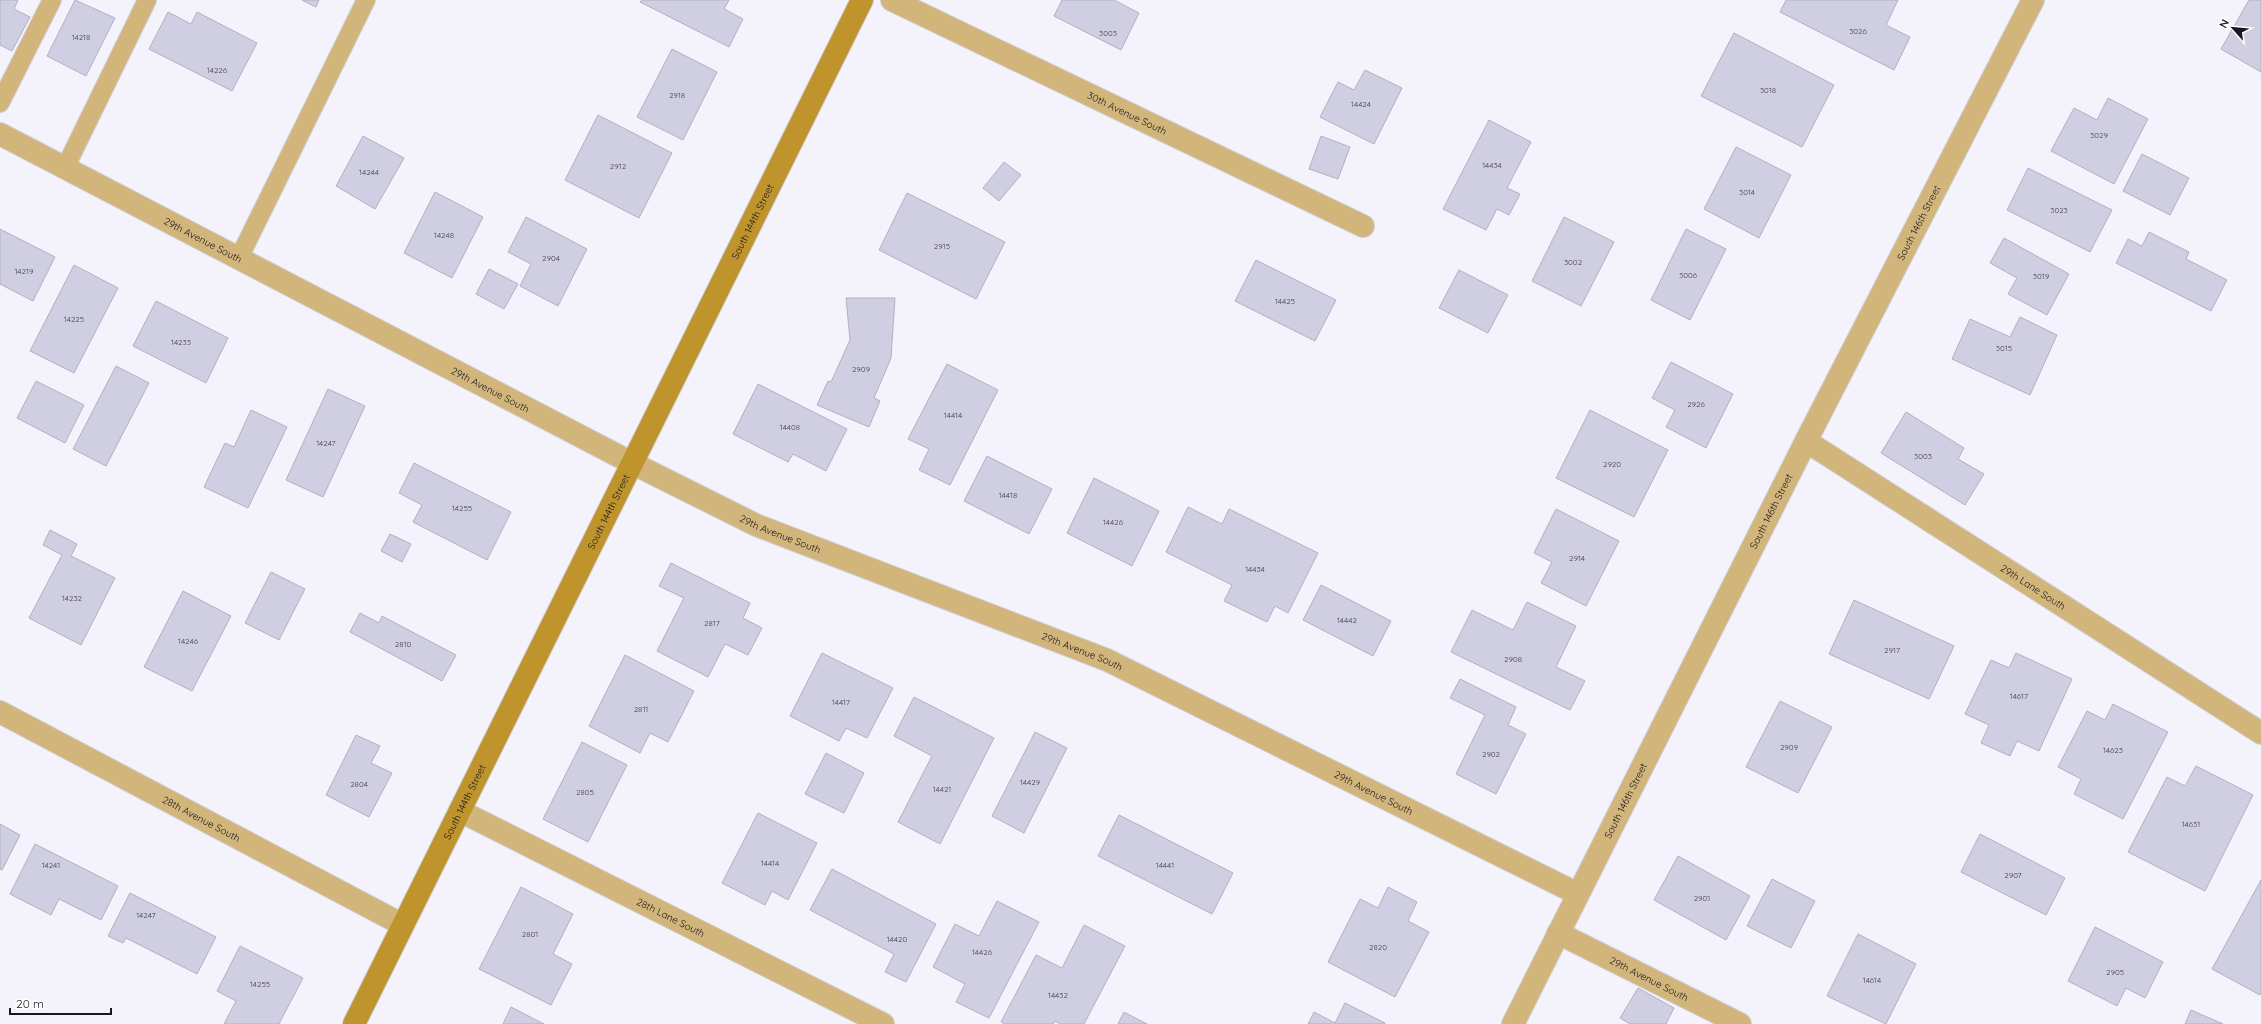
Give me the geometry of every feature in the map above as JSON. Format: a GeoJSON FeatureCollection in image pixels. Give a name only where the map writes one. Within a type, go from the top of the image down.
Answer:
{"type":"FeatureCollection","features":[{"type":"Feature","properties":{"kind":"street","name":"South 144th Street"},"geometry":{"type":"LineString","coordinates":[[354,1024],[862,0]]}},
{"type":"Feature","properties":{"kind":"street","name":"30th Avenue South"},"geometry":{"type":"LineString","coordinates":[[892,0],[1363,226]]}},
{"type":"Feature","properties":{"kind":"street","name":"South 146th Street"},"geometry":{"type":"LineString","coordinates":[[1514,1024],[1558,932],[1806,441],[2032,0]]}},
{"type":"Feature","properties":{"kind":"street","name":"29th Avenue South"},"geometry":{"type":"LineString","coordinates":[[0,134],[632,463],[756,525],[1107,660],[1578,894]]}},
{"type":"Feature","properties":{"kind":"street","name":"29th Lane South"},"geometry":{"type":"LineString","coordinates":[[1806,441],[2261,732]]}},
{"type":"Feature","properties":{"kind":"street","name":"28th Avenue South"},"geometry":{"type":"LineString","coordinates":[[0,712],[403,925]]}},
{"type":"Feature","properties":{"kind":"street","name":"28th Lane South"},"geometry":{"type":"LineString","coordinates":[[460,811],[883,1024]]}},
{"type":"Feature","properties":{"kind":"street","name":"29th Avenue South"},"geometry":{"type":"LineString","coordinates":[[1558,932],[1740,1024]]}},
{"type":"Feature","properties":{"kind":"lane"},"geometry":{"type":"LineString","coordinates":[[0,103],[52,0]]}},
{"type":"Feature","properties":{"kind":"lane"},"geometry":{"type":"LineString","coordinates":[[65,168],[148,0]]}},
{"type":"Feature","properties":{"kind":"lane"},"geometry":{"type":"LineString","coordinates":[[239,258],[366,0]]}},
{"type":"Feature","properties":{"kind":"building"},"geometry":{"type":"Polygon","coordinates":[[[0,0],[18,0],[14,9],[30,17],[12,51],[0,45],[0,0]]]}},
{"type":"Feature","properties":{"kind":"building"},"geometry":{"type":"Polygon","coordinates":[[[75,0],[115,18],[86,76],[47,56],[75,0]]]}},
{"type":"Feature","properties":{"kind":"building"},"geometry":{"type":"Polygon","coordinates":[[[302,0],[319,0],[316,7],[302,0]]]}},
{"type":"Feature","properties":{"kind":"building"},"geometry":{"type":"Polygon","coordinates":[[[642,0],[729,0],[724,9],[743,19],[729,47],[640,2],[642,0]]]}},
{"type":"Feature","properties":{"kind":"building"},"geometry":{"type":"Polygon","coordinates":[[[1062,0],[1114,0],[1139,13],[1121,50],[1054,16],[1062,0]]]}},
{"type":"Feature","properties":{"kind":"building"},"geometry":{"type":"Polygon","coordinates":[[[1786,0],[1898,0],[1886,25],[1910,37],[1894,70],[1780,12],[1786,0]]]}},
{"type":"Feature","properties":{"kind":"building"},"geometry":{"type":"Polygon","coordinates":[[[2249,0],[2261,0],[2261,72],[2221,49],[2249,0]]]}},
{"type":"Feature","properties":{"kind":"building"},"geometry":{"type":"Polygon","coordinates":[[[168,12],[191,24],[197,12],[257,43],[232,91],[149,49],[168,12]]]}},
{"type":"Feature","properties":{"kind":"building"},"geometry":{"type":"Polygon","coordinates":[[[1734,33],[1834,85],[1802,147],[1701,96],[1734,33]]]}},
{"type":"Feature","properties":{"kind":"building"},"geometry":{"type":"Polygon","coordinates":[[[672,49],[717,72],[683,140],[637,117],[672,49]]]}},
{"type":"Feature","properties":{"kind":"building"},"geometry":{"type":"Polygon","coordinates":[[[1365,70],[1402,88],[1374,144],[1320,117],[1338,82],[1354,90],[1365,70]]]}},
{"type":"Feature","properties":{"kind":"building"},"geometry":{"type":"Polygon","coordinates":[[[2108,98],[2148,119],[2114,184],[2051,151],[2074,108],[2097,120],[2108,98]]]}},
{"type":"Feature","properties":{"kind":"building"},"geometry":{"type":"Polygon","coordinates":[[[598,115],[672,153],[639,218],[565,180],[598,115]]]}},
{"type":"Feature","properties":{"kind":"building"},"geometry":{"type":"Polygon","coordinates":[[[1489,120],[1531,142],[1507,188],[1520,194],[1509,215],[1497,209],[1486,230],[1443,209],[1489,120]]]}},
{"type":"Feature","properties":{"kind":"building"},"geometry":{"type":"Polygon","coordinates":[[[363,136],[404,158],[375,209],[336,186],[363,136]]]}},
{"type":"Feature","properties":{"kind":"building"},"geometry":{"type":"Polygon","coordinates":[[[1321,136],[1350,147],[1338,179],[1309,169],[1321,136]]]}},
{"type":"Feature","properties":{"kind":"building"},"geometry":{"type":"Polygon","coordinates":[[[1736,147],[1791,175],[1759,238],[1704,209],[1736,147]]]}},
{"type":"Feature","properties":{"kind":"building"},"geometry":{"type":"Polygon","coordinates":[[[2142,154],[2189,178],[2170,215],[2123,191],[2142,154]]]}},
{"type":"Feature","properties":{"kind":"building"},"geometry":{"type":"Polygon","coordinates":[[[1004,162],[1021,175],[999,201],[983,188],[1004,162]]]}},
{"type":"Feature","properties":{"kind":"building"},"geometry":{"type":"Polygon","coordinates":[[[2028,168],[2112,210],[2090,252],[2007,210],[2028,168]]]}},
{"type":"Feature","properties":{"kind":"building"},"geometry":{"type":"Polygon","coordinates":[[[435,192],[483,217],[452,278],[404,253],[435,192]]]}},
{"type":"Feature","properties":{"kind":"building"},"geometry":{"type":"Polygon","coordinates":[[[907,193],[1005,242],[976,299],[879,250],[907,193]]]}},
{"type":"Feature","properties":{"kind":"building"},"geometry":{"type":"Polygon","coordinates":[[[526,217],[587,249],[558,306],[520,286],[531,264],[508,252],[526,217]]]}},
{"type":"Feature","properties":{"kind":"building"},"geometry":{"type":"Polygon","coordinates":[[[1564,217],[1614,242],[1581,306],[1532,281],[1564,217]]]}},
{"type":"Feature","properties":{"kind":"building"},"geometry":{"type":"Polygon","coordinates":[[[0,229],[55,257],[33,301],[0,284],[0,229]]]}},
{"type":"Feature","properties":{"kind":"building"},"geometry":{"type":"Polygon","coordinates":[[[1686,229],[1726,249],[1690,320],[1651,300],[1686,229]]]}},
{"type":"Feature","properties":{"kind":"building"},"geometry":{"type":"Polygon","coordinates":[[[2149,232],[2189,252],[2186,259],[2227,280],[2211,311],[2116,263],[2128,239],[2142,246],[2149,232]]]}},
{"type":"Feature","properties":{"kind":"building"},"geometry":{"type":"Polygon","coordinates":[[[2004,238],[2069,274],[2047,315],[2008,294],[2017,278],[1990,263],[2004,238]]]}},
{"type":"Feature","properties":{"kind":"building"},"geometry":{"type":"Polygon","coordinates":[[[1256,260],[1336,300],[1315,341],[1235,301],[1256,260]]]}},
{"type":"Feature","properties":{"kind":"building"},"geometry":{"type":"Polygon","coordinates":[[[74,265],[118,288],[74,373],[30,351],[74,265]]]}},
{"type":"Feature","properties":{"kind":"building"},"geometry":{"type":"Polygon","coordinates":[[[489,269],[518,284],[504,309],[476,294],[489,269]]]}},
{"type":"Feature","properties":{"kind":"building"},"geometry":{"type":"Polygon","coordinates":[[[1459,270],[1508,295],[1488,333],[1439,308],[1459,270]]]}},
{"type":"Feature","properties":{"kind":"building"},"geometry":{"type":"Polygon","coordinates":[[[846,298],[895,298],[891,358],[874,398],[880,401],[869,427],[817,405],[828,381],[831,382],[850,340],[846,298]]]}},
{"type":"Feature","properties":{"kind":"building"},"geometry":{"type":"Polygon","coordinates":[[[156,301],[228,338],[206,383],[133,346],[156,301]]]}},
{"type":"Feature","properties":{"kind":"building"},"geometry":{"type":"Polygon","coordinates":[[[2020,317],[2057,335],[2030,395],[1952,359],[1970,319],[2010,337],[2020,317]]]}},
{"type":"Feature","properties":{"kind":"building"},"geometry":{"type":"Polygon","coordinates":[[[1671,362],[1733,394],[1706,448],[1666,427],[1675,410],[1652,398],[1671,362]]]}},
{"type":"Feature","properties":{"kind":"building"},"geometry":{"type":"Polygon","coordinates":[[[947,364],[998,390],[950,485],[919,470],[929,449],[908,439],[947,364]]]}},
{"type":"Feature","properties":{"kind":"building"},"geometry":{"type":"Polygon","coordinates":[[[116,366],[149,383],[106,466],[73,449],[116,366]]]}},
{"type":"Feature","properties":{"kind":"building"},"geometry":{"type":"Polygon","coordinates":[[[36,381],[84,405],[65,443],[17,418],[36,381]]]}},
{"type":"Feature","properties":{"kind":"building"},"geometry":{"type":"Polygon","coordinates":[[[758,384],[847,429],[826,471],[793,454],[788,462],[733,434],[758,384]]]}},
{"type":"Feature","properties":{"kind":"building"},"geometry":{"type":"Polygon","coordinates":[[[328,389],[365,406],[323,497],[286,480],[328,389]]]}},
{"type":"Feature","properties":{"kind":"building"},"geometry":{"type":"Polygon","coordinates":[[[251,410],[287,427],[248,508],[204,487],[225,443],[234,447],[251,410]]]}},
{"type":"Feature","properties":{"kind":"building"},"geometry":{"type":"Polygon","coordinates":[[[1590,410],[1668,450],[1634,517],[1556,478],[1590,410]]]}},
{"type":"Feature","properties":{"kind":"building"},"geometry":{"type":"Polygon","coordinates":[[[1906,412],[1964,448],[1958,459],[1984,474],[1965,505],[1881,453],[1906,412]]]}},
{"type":"Feature","properties":{"kind":"building"},"geometry":{"type":"Polygon","coordinates":[[[987,456],[1052,489],[1029,534],[964,501],[987,456]]]}},
{"type":"Feature","properties":{"kind":"building"},"geometry":{"type":"Polygon","coordinates":[[[414,463],[511,512],[487,560],[413,522],[422,505],[399,493],[414,463]]]}},
{"type":"Feature","properties":{"kind":"building"},"geometry":{"type":"Polygon","coordinates":[[[1094,478],[1159,511],[1132,566],[1067,533],[1094,478]]]}},
{"type":"Feature","properties":{"kind":"building"},"geometry":{"type":"Polygon","coordinates":[[[1188,507],[1222,524],[1229,509],[1318,553],[1288,613],[1275,606],[1267,622],[1224,601],[1232,585],[1166,552],[1188,507]]]}},
{"type":"Feature","properties":{"kind":"building"},"geometry":{"type":"Polygon","coordinates":[[[1556,509],[1619,541],[1586,606],[1541,583],[1552,562],[1534,553],[1556,509]]]}},
{"type":"Feature","properties":{"kind":"building"},"geometry":{"type":"Polygon","coordinates":[[[50,530],[77,544],[71,556],[115,578],[81,645],[29,618],[62,555],[43,545],[50,530]]]}},
{"type":"Feature","properties":{"kind":"building"},"geometry":{"type":"Polygon","coordinates":[[[390,534],[411,544],[402,562],[381,551],[390,534]]]}},
{"type":"Feature","properties":{"kind":"building"},"geometry":{"type":"Polygon","coordinates":[[[671,563],[750,603],[743,618],[762,628],[748,655],[725,644],[708,677],[657,651],[684,598],[659,586],[671,563]]]}},
{"type":"Feature","properties":{"kind":"building"},"geometry":{"type":"Polygon","coordinates":[[[271,572],[305,589],[279,640],[245,623],[271,572]]]}},
{"type":"Feature","properties":{"kind":"building"},"geometry":{"type":"Polygon","coordinates":[[[1321,585],[1391,621],[1373,656],[1303,620],[1321,585]]]}},
{"type":"Feature","properties":{"kind":"building"},"geometry":{"type":"Polygon","coordinates":[[[183,591],[231,616],[192,691],[144,667],[183,591]]]}},
{"type":"Feature","properties":{"kind":"building"},"geometry":{"type":"Polygon","coordinates":[[[1854,600],[1954,646],[1929,699],[1829,654],[1854,600]]]}},
{"type":"Feature","properties":{"kind":"building"},"geometry":{"type":"Polygon","coordinates":[[[1527,602],[1576,626],[1556,667],[1585,681],[1570,710],[1451,652],[1472,610],[1513,630],[1527,602]]]}},
{"type":"Feature","properties":{"kind":"building"},"geometry":{"type":"Polygon","coordinates":[[[360,613],[379,623],[382,616],[456,655],[442,681],[350,632],[360,613]]]}},
{"type":"Feature","properties":{"kind":"building"},"geometry":{"type":"Polygon","coordinates":[[[822,653],[893,688],[867,738],[846,728],[839,741],[790,716],[822,653]]]}},
{"type":"Feature","properties":{"kind":"building"},"geometry":{"type":"Polygon","coordinates":[[[2016,653],[2072,679],[2039,751],[2017,741],[2010,756],[1981,743],[1989,725],[1965,714],[1991,660],[2009,668],[2016,653]]]}},
{"type":"Feature","properties":{"kind":"building"},"geometry":{"type":"Polygon","coordinates":[[[625,655],[694,691],[668,742],[650,733],[640,753],[589,726],[625,655]]]}},
{"type":"Feature","properties":{"kind":"building"},"geometry":{"type":"Polygon","coordinates":[[[1460,679],[1516,707],[1508,725],[1526,734],[1496,794],[1456,774],[1485,715],[1450,698],[1460,679]]]}},
{"type":"Feature","properties":{"kind":"building"},"geometry":{"type":"Polygon","coordinates":[[[914,697],[994,738],[940,844],[898,822],[932,756],[894,736],[914,697]]]}},
{"type":"Feature","properties":{"kind":"building"},"geometry":{"type":"Polygon","coordinates":[[[1780,701],[1832,727],[1798,793],[1746,767],[1780,701]]]}},
{"type":"Feature","properties":{"kind":"building"},"geometry":{"type":"Polygon","coordinates":[[[2113,704],[2168,732],[2123,819],[2074,794],[2081,779],[2058,767],[2087,711],[2105,720],[2113,704]]]}},
{"type":"Feature","properties":{"kind":"building"},"geometry":{"type":"Polygon","coordinates":[[[1035,732],[1067,748],[1024,833],[992,816],[1035,732]]]}},
{"type":"Feature","properties":{"kind":"building"},"geometry":{"type":"Polygon","coordinates":[[[356,735],[380,746],[371,763],[392,773],[369,817],[326,795],[356,735]]]}},
{"type":"Feature","properties":{"kind":"building"},"geometry":{"type":"Polygon","coordinates":[[[582,742],[627,765],[588,842],[543,819],[582,742]]]}},
{"type":"Feature","properties":{"kind":"building"},"geometry":{"type":"Polygon","coordinates":[[[826,753],[864,773],[844,813],[805,794],[826,753]]]}},
{"type":"Feature","properties":{"kind":"building"},"geometry":{"type":"Polygon","coordinates":[[[2196,766],[2253,795],[2205,891],[2128,852],[2167,777],[2185,786],[2196,766]]]}},
{"type":"Feature","properties":{"kind":"building"},"geometry":{"type":"Polygon","coordinates":[[[758,813],[817,843],[788,900],[772,891],[765,905],[722,883],[758,813]]]}},
{"type":"Feature","properties":{"kind":"building"},"geometry":{"type":"Polygon","coordinates":[[[1119,815],[1233,873],[1212,914],[1098,856],[1119,815]]]}},
{"type":"Feature","properties":{"kind":"building"},"geometry":{"type":"Polygon","coordinates":[[[0,824],[20,835],[2,870],[0,869],[0,824]]]}},
{"type":"Feature","properties":{"kind":"building"},"geometry":{"type":"Polygon","coordinates":[[[1980,834],[2065,878],[2046,915],[1961,872],[1980,834]]]}},
{"type":"Feature","properties":{"kind":"building"},"geometry":{"type":"Polygon","coordinates":[[[35,844],[118,886],[101,920],[59,899],[51,915],[10,894],[35,844]]]}},
{"type":"Feature","properties":{"kind":"building"},"geometry":{"type":"Polygon","coordinates":[[[1678,856],[1750,896],[1726,940],[1654,900],[1678,856]]]}},
{"type":"Feature","properties":{"kind":"building"},"geometry":{"type":"Polygon","coordinates":[[[832,869],[936,924],[906,982],[885,972],[894,954],[810,910],[832,869]]]}},
{"type":"Feature","properties":{"kind":"building"},"geometry":{"type":"Polygon","coordinates":[[[1772,879],[1815,901],[1791,948],[1747,926],[1772,879]]]}},
{"type":"Feature","properties":{"kind":"building"},"geometry":{"type":"Polygon","coordinates":[[[2261,880],[2261,993],[2260,995],[2212,969],[2261,880]]]}},
{"type":"Feature","properties":{"kind":"building"},"geometry":{"type":"Polygon","coordinates":[[[521,887],[573,914],[553,954],[572,964],[551,1005],[479,969],[521,887]]]}},
{"type":"Feature","properties":{"kind":"building"},"geometry":{"type":"Polygon","coordinates":[[[1388,887],[1417,902],[1408,921],[1429,932],[1395,997],[1328,962],[1360,899],[1378,908],[1388,887]]]}},
{"type":"Feature","properties":{"kind":"building"},"geometry":{"type":"Polygon","coordinates":[[[130,893],[216,937],[197,974],[126,938],[123,943],[108,936],[130,893]]]}},
{"type":"Feature","properties":{"kind":"building"},"geometry":{"type":"Polygon","coordinates":[[[997,901],[1039,922],[989,1018],[956,1002],[965,984],[933,967],[955,924],[979,936],[997,901]]]}},
{"type":"Feature","properties":{"kind":"building"},"geometry":{"type":"Polygon","coordinates":[[[1084,925],[1125,946],[1084,1024],[1060,1024],[1055,1021],[1053,1024],[1005,1024],[1001,1022],[1036,955],[1062,968],[1084,925]]]}},
{"type":"Feature","properties":{"kind":"building"},"geometry":{"type":"Polygon","coordinates":[[[2095,927],[2163,962],[2145,998],[2126,988],[2117,1006],[2068,981],[2095,927]]]}},
{"type":"Feature","properties":{"kind":"building"},"geometry":{"type":"Polygon","coordinates":[[[1858,934],[1916,964],[1886,1024],[1827,996],[1858,934]]]}},
{"type":"Feature","properties":{"kind":"building"},"geometry":{"type":"Polygon","coordinates":[[[240,946],[303,978],[279,1024],[224,1024],[236,1001],[217,991],[240,946]]]}},
{"type":"Feature","properties":{"kind":"building"},"geometry":{"type":"Polygon","coordinates":[[[1638,988],[1674,1008],[1666,1024],[1630,1024],[1620,1018],[1638,988]]]}},
{"type":"Feature","properties":{"kind":"building"},"geometry":{"type":"Polygon","coordinates":[[[1345,1003],[1385,1024],[1308,1024],[1314,1012],[1335,1023],[1345,1003]]]}},
{"type":"Feature","properties":{"kind":"building"},"geometry":{"type":"Polygon","coordinates":[[[511,1007],[544,1024],[503,1024],[511,1007]]]}},
{"type":"Feature","properties":{"kind":"building"},"geometry":{"type":"Polygon","coordinates":[[[2191,1010],[2223,1024],[2185,1024],[2191,1010]]]}},
{"type":"Feature","properties":{"kind":"building"},"geometry":{"type":"Polygon","coordinates":[[[1124,1012],[1147,1024],[1118,1024],[1124,1012]]]}}]}
